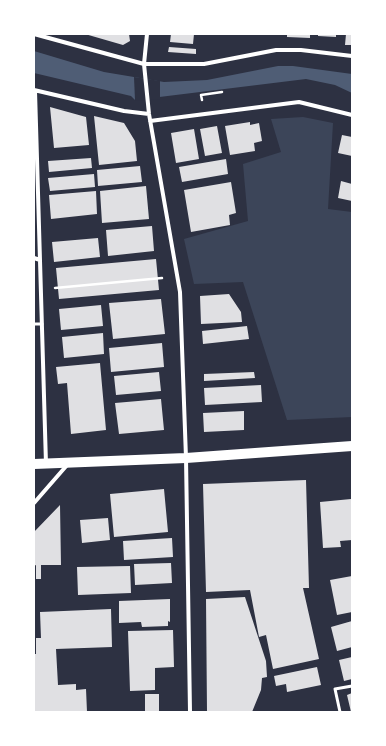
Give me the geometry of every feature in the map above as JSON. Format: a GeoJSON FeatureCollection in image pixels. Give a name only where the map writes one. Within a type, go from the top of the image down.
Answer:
{"type":"FeatureCollection","features":[{"type":"Feature","properties":{"kind":"main road"},"geometry":{"type":"LineString","coordinates":[[34,464],[68,464],[186,458],[352,446]]}},
{"type":"Feature","properties":{"kind":"street"},"geometry":{"type":"LineString","coordinates":[[34,34],[144,64],[204,64],[276,50],[301,50],[352,56]]}},
{"type":"Feature","properties":{"kind":"street"},"geometry":{"type":"LineString","coordinates":[[147,34],[144,64],[149,114],[180,292],[186,458],[190,712]]}},
{"type":"Feature","properties":{"kind":"street"},"geometry":{"type":"LineString","coordinates":[[46,464],[34,90],[124,112],[149,114]]}},
{"type":"Feature","properties":{"kind":"street"},"geometry":{"type":"LineString","coordinates":[[150,121],[299,102],[352,115]]}},
{"type":"Feature","properties":{"kind":"street"},"geometry":{"type":"LineString","coordinates":[[34,258],[40,260]]}},
{"type":"Feature","properties":{"kind":"street"},"geometry":{"type":"LineString","coordinates":[[34,503],[68,464]]}},
{"type":"Feature","properties":{"kind":"lane"},"geometry":{"type":"LineString","coordinates":[[34,324],[42,324]]}},
{"type":"Feature","properties":{"kind":"lane"},"geometry":{"type":"LineString","coordinates":[[340,712],[335,689],[352,686]]}},
{"type":"Feature","properties":{"kind":"path"},"geometry":{"type":"LineString","coordinates":[[201,95],[222,92]]}},
{"type":"Feature","properties":{"kind":"path"},"geometry":{"type":"LineString","coordinates":[[58,288],[158,279]]}},
{"type":"Feature","properties":{"kind":"shaded area"},"geometry":{"type":"Polygon","coordinates":[[[34,51],[104,72],[164,82],[207,80],[278,66],[293,66],[352,74],[352,93],[335,85],[306,79],[135,100],[131,96],[34,73],[34,51]]]}},
{"type":"Feature","properties":{"kind":"shaded area"},"geometry":{"type":"Polygon","coordinates":[[[303,117],[333,123],[328,209],[352,212],[352,417],[287,420],[243,282],[194,284],[184,239],[248,221],[243,164],[281,152],[271,119],[303,117]]]}},
{"type":"Feature","properties":{"kind":"pier"},"geometry":{"type":"Polygon","coordinates":[[[134,77],[160,81],[160,99],[142,101],[135,100],[134,77]]]}},
{"type":"Feature","properties":{"kind":"building"},"geometry":{"type":"Polygon","coordinates":[[[85,34],[129,34],[130,41],[123,45],[85,34]]]}},
{"type":"Feature","properties":{"kind":"building"},"geometry":{"type":"Polygon","coordinates":[[[171,34],[194,34],[193,44],[170,42],[171,34]]]}},
{"type":"Feature","properties":{"kind":"building"},"geometry":{"type":"Polygon","coordinates":[[[287,34],[310,34],[310,38],[287,37],[287,34]]]}},
{"type":"Feature","properties":{"kind":"building"},"geometry":{"type":"Polygon","coordinates":[[[318,34],[336,34],[336,37],[318,36],[318,34]]]}},
{"type":"Feature","properties":{"kind":"building"},"geometry":{"type":"Polygon","coordinates":[[[346,34],[352,34],[352,45],[345,45],[346,34]]]}},
{"type":"Feature","properties":{"kind":"building"},"geometry":{"type":"Polygon","coordinates":[[[169,47],[196,49],[196,54],[168,52],[169,47]]]}},
{"type":"Feature","properties":{"kind":"building"},"geometry":{"type":"Polygon","coordinates":[[[50,107],[86,117],[89,145],[54,148],[50,107]]]}},
{"type":"Feature","properties":{"kind":"building"},"geometry":{"type":"Polygon","coordinates":[[[94,116],[124,123],[135,141],[137,161],[99,165],[94,116]]]}},
{"type":"Feature","properties":{"kind":"building"},"geometry":{"type":"Polygon","coordinates":[[[250,122],[250,125],[259,123],[262,141],[254,143],[255,151],[230,155],[225,126],[250,122]]]}},
{"type":"Feature","properties":{"kind":"building"},"geometry":{"type":"Polygon","coordinates":[[[217,126],[222,153],[205,156],[200,129],[217,126]]]}},
{"type":"Feature","properties":{"kind":"building"},"geometry":{"type":"Polygon","coordinates":[[[194,129],[199,159],[176,163],[171,133],[194,129]]]}},
{"type":"Feature","properties":{"kind":"building"},"geometry":{"type":"Polygon","coordinates":[[[342,135],[352,137],[352,156],[338,153],[342,135]]]}},
{"type":"Feature","properties":{"kind":"building"},"geometry":{"type":"Polygon","coordinates":[[[91,158],[92,168],[49,172],[48,161],[91,158]]]}},
{"type":"Feature","properties":{"kind":"building"},"geometry":{"type":"Polygon","coordinates":[[[226,159],[228,174],[182,182],[179,167],[226,159]]]}},
{"type":"Feature","properties":{"kind":"building"},"geometry":{"type":"Polygon","coordinates":[[[140,166],[142,182],[98,186],[97,170],[140,166]]]}},
{"type":"Feature","properties":{"kind":"building"},"geometry":{"type":"Polygon","coordinates":[[[94,174],[95,187],[50,191],[48,178],[94,174]]]}},
{"type":"Feature","properties":{"kind":"building"},"geometry":{"type":"Polygon","coordinates":[[[341,181],[352,184],[352,201],[338,198],[341,181]]]}},
{"type":"Feature","properties":{"kind":"building"},"geometry":{"type":"Polygon","coordinates":[[[231,182],[236,213],[229,215],[230,225],[191,232],[184,190],[231,182]]]}},
{"type":"Feature","properties":{"kind":"building"},"geometry":{"type":"Polygon","coordinates":[[[146,186],[149,219],[102,223],[100,191],[146,186]]]}},
{"type":"Feature","properties":{"kind":"building"},"geometry":{"type":"Polygon","coordinates":[[[96,191],[97,214],[51,219],[49,195],[96,191]]]}},
{"type":"Feature","properties":{"kind":"building"},"geometry":{"type":"Polygon","coordinates":[[[152,226],[154,251],[108,256],[106,230],[152,226]]]}},
{"type":"Feature","properties":{"kind":"building"},"geometry":{"type":"Polygon","coordinates":[[[98,238],[100,257],[54,262],[52,242],[98,238]]]}},
{"type":"Feature","properties":{"kind":"building"},"geometry":{"type":"Polygon","coordinates":[[[156,259],[159,290],[59,299],[56,268],[156,259]]]}},
{"type":"Feature","properties":{"kind":"building"},"geometry":{"type":"Polygon","coordinates":[[[229,294],[241,312],[242,322],[201,324],[200,296],[229,294]]]}},
{"type":"Feature","properties":{"kind":"building"},"geometry":{"type":"Polygon","coordinates":[[[161,299],[165,334],[113,339],[109,303],[161,299]]]}},
{"type":"Feature","properties":{"kind":"building"},"geometry":{"type":"Polygon","coordinates":[[[101,305],[103,326],[61,330],[59,309],[101,305]]]}},
{"type":"Feature","properties":{"kind":"building"},"geometry":{"type":"Polygon","coordinates":[[[247,326],[249,339],[203,344],[202,331],[247,326]]]}},
{"type":"Feature","properties":{"kind":"building"},"geometry":{"type":"Polygon","coordinates":[[[103,333],[104,354],[64,358],[62,337],[103,333]]]}},
{"type":"Feature","properties":{"kind":"building"},"geometry":{"type":"Polygon","coordinates":[[[162,343],[164,367],[111,372],[109,348],[162,343]]]}},
{"type":"Feature","properties":{"kind":"building"},"geometry":{"type":"Polygon","coordinates":[[[100,363],[106,430],[71,434],[67,383],[58,384],[56,367],[100,363]]]}},
{"type":"Feature","properties":{"kind":"building"},"geometry":{"type":"Polygon","coordinates":[[[159,372],[161,391],[116,395],[114,376],[159,372]]]}},
{"type":"Feature","properties":{"kind":"building"},"geometry":{"type":"Polygon","coordinates":[[[254,372],[255,378],[204,381],[204,374],[254,372]]]}},
{"type":"Feature","properties":{"kind":"building"},"geometry":{"type":"Polygon","coordinates":[[[261,385],[262,402],[205,405],[204,388],[261,385]]]}},
{"type":"Feature","properties":{"kind":"building"},"geometry":{"type":"Polygon","coordinates":[[[161,399],[164,430],[119,434],[115,403],[161,399]]]}},
{"type":"Feature","properties":{"kind":"building"},"geometry":{"type":"Polygon","coordinates":[[[244,411],[244,430],[204,432],[203,413],[244,411]]]}},
{"type":"Feature","properties":{"kind":"building"},"geometry":{"type":"Polygon","coordinates":[[[306,480],[309,588],[303,588],[319,659],[273,669],[266,635],[259,637],[250,590],[206,592],[203,484],[306,480]]]}},
{"type":"Feature","properties":{"kind":"building"},"geometry":{"type":"Polygon","coordinates":[[[164,489],[168,532],[114,537],[110,494],[164,489]]]}},
{"type":"Feature","properties":{"kind":"building"},"geometry":{"type":"Polygon","coordinates":[[[351,499],[352,540],[340,541],[341,547],[323,548],[320,502],[351,499]]]}},
{"type":"Feature","properties":{"kind":"building"},"geometry":{"type":"Polygon","coordinates":[[[60,505],[61,565],[41,565],[41,579],[36,579],[36,565],[34,566],[34,532],[60,505]]]}},
{"type":"Feature","properties":{"kind":"building"},"geometry":{"type":"Polygon","coordinates":[[[108,518],[110,540],[82,543],[80,520],[108,518]]]}},
{"type":"Feature","properties":{"kind":"building"},"geometry":{"type":"Polygon","coordinates":[[[172,538],[173,557],[124,560],[123,541],[172,538]]]}},
{"type":"Feature","properties":{"kind":"building"},"geometry":{"type":"Polygon","coordinates":[[[171,563],[172,583],[135,585],[134,564],[171,563]]]}},
{"type":"Feature","properties":{"kind":"building"},"geometry":{"type":"Polygon","coordinates":[[[130,566],[131,593],[78,595],[77,567],[130,566]]]}},
{"type":"Feature","properties":{"kind":"building"},"geometry":{"type":"Polygon","coordinates":[[[352,576],[352,612],[337,615],[330,580],[352,576]]]}},
{"type":"Feature","properties":{"kind":"building"},"geometry":{"type":"Polygon","coordinates":[[[245,597],[266,661],[267,677],[262,678],[261,690],[252,712],[207,712],[206,599],[245,597]]]}},
{"type":"Feature","properties":{"kind":"building"},"geometry":{"type":"Polygon","coordinates":[[[170,599],[170,622],[168,621],[168,626],[142,627],[141,622],[119,623],[119,601],[170,599]]]}},
{"type":"Feature","properties":{"kind":"building"},"geometry":{"type":"Polygon","coordinates":[[[111,609],[112,647],[56,649],[58,685],[76,684],[76,690],[86,689],[87,712],[34,712],[34,654],[36,654],[36,638],[41,638],[40,612],[111,609]]]}},
{"type":"Feature","properties":{"kind":"building"},"geometry":{"type":"Polygon","coordinates":[[[352,621],[352,647],[337,651],[331,627],[352,621]]]}},
{"type":"Feature","properties":{"kind":"building"},"geometry":{"type":"Polygon","coordinates":[[[173,630],[174,667],[155,668],[155,690],[130,691],[128,631],[173,630]]]}},
{"type":"Feature","properties":{"kind":"building"},"geometry":{"type":"Polygon","coordinates":[[[352,657],[352,679],[344,681],[339,660],[352,657]]]}},
{"type":"Feature","properties":{"kind":"building"},"geometry":{"type":"Polygon","coordinates":[[[317,667],[321,685],[287,692],[286,684],[276,686],[274,676],[317,667]]]}},
{"type":"Feature","properties":{"kind":"building"},"geometry":{"type":"Polygon","coordinates":[[[352,693],[352,712],[351,712],[347,695],[352,693]]]}},
{"type":"Feature","properties":{"kind":"building"},"geometry":{"type":"Polygon","coordinates":[[[145,694],[159,694],[159,712],[145,712],[145,694]]]}}]}
